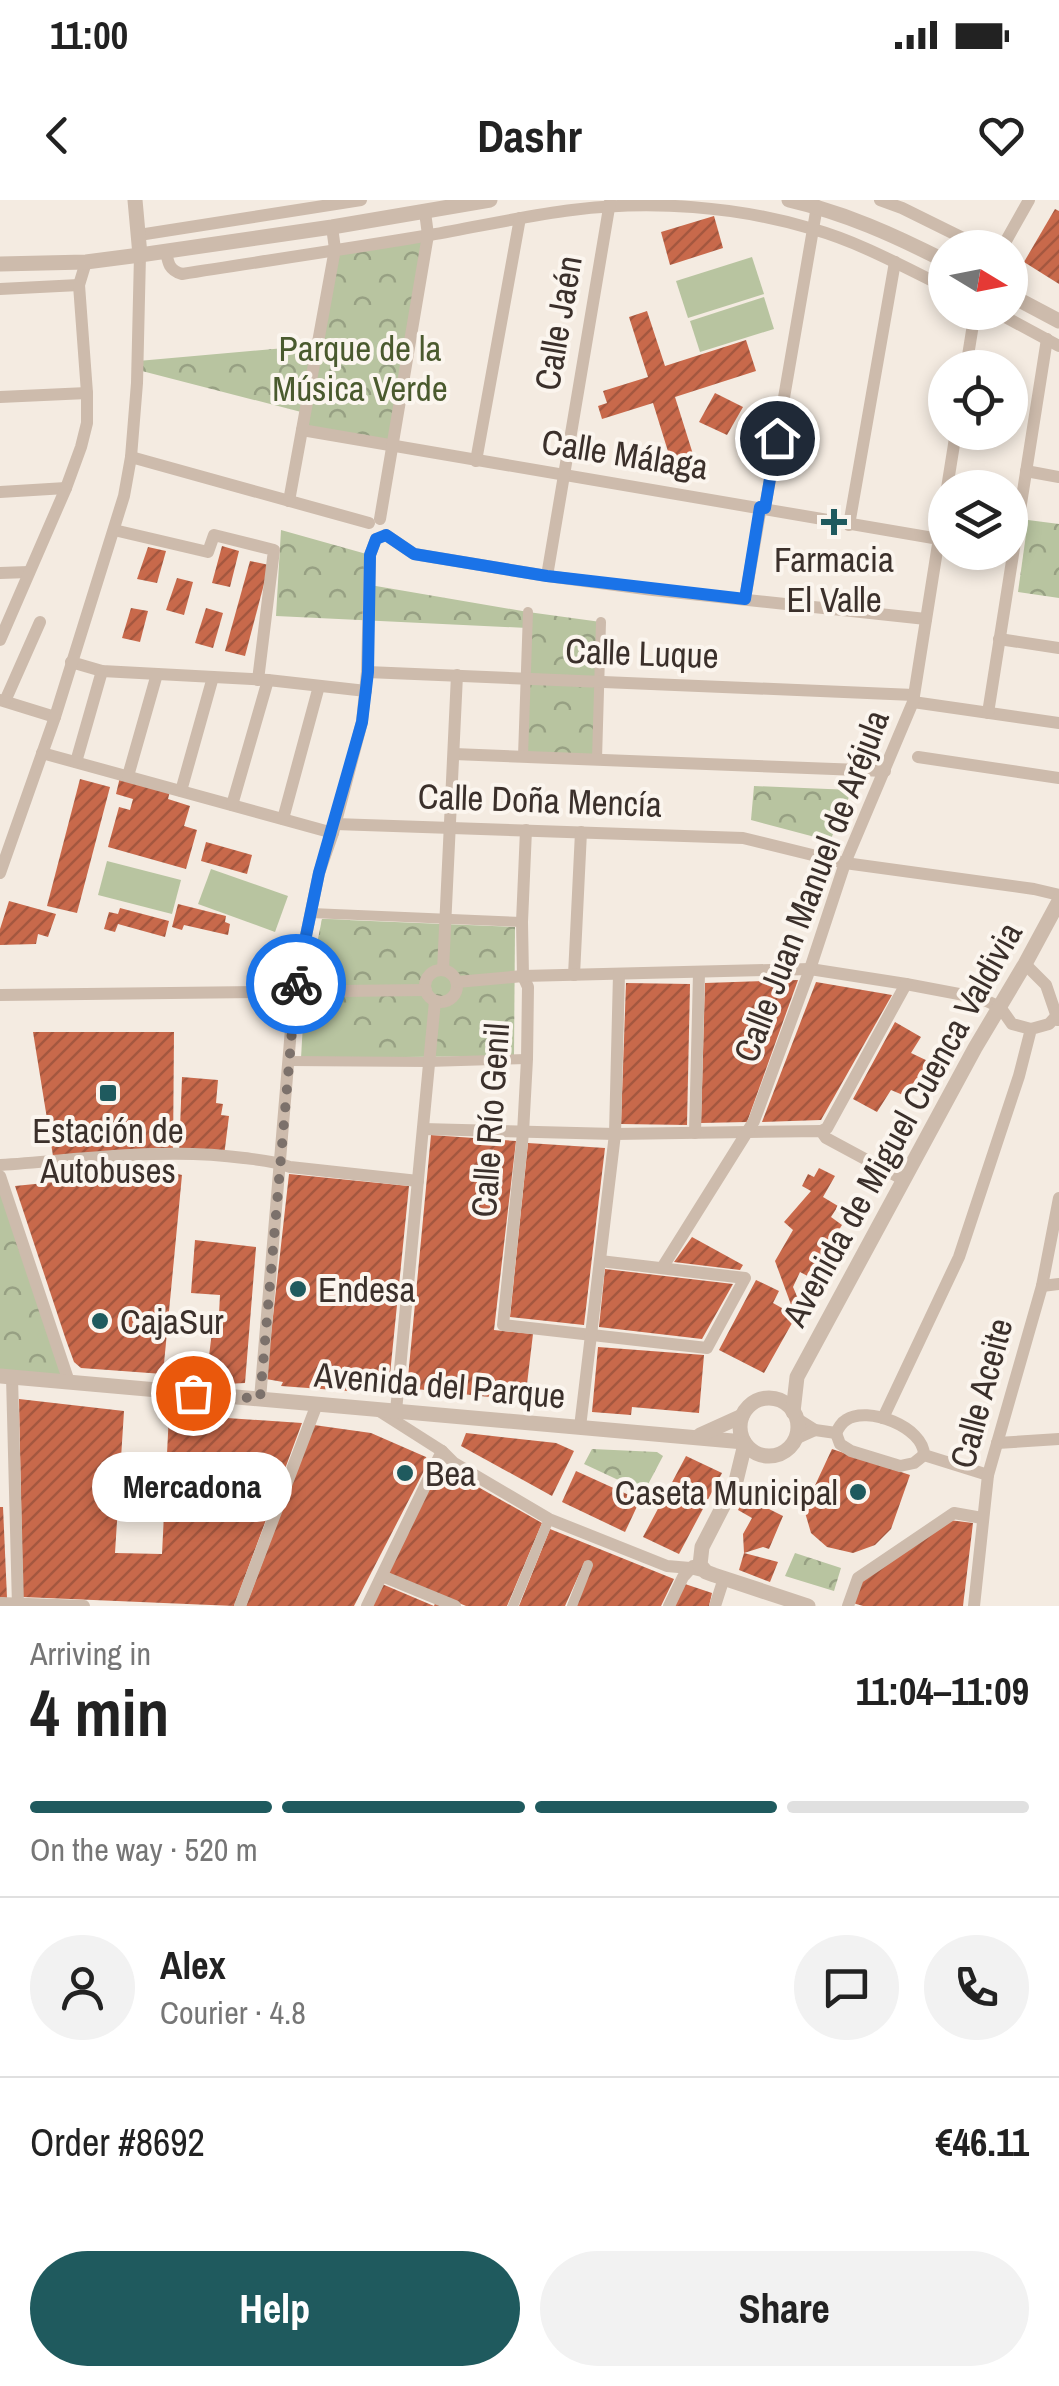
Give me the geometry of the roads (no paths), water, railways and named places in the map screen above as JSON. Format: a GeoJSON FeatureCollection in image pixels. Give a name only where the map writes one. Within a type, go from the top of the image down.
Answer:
{"type":"FeatureCollection","features":[{"type":"Feature","properties":{"kind":"street"},"geometry":{"type":"LineString","coordinates":[[0,873],[114,530],[131,456],[140,255],[136,200]]}},
{"type":"Feature","properties":{"kind":"street"},"geometry":{"type":"LineString","coordinates":[[139,234],[361,200]]}},
{"type":"Feature","properties":{"kind":"street"},"geometry":{"type":"LineString","coordinates":[[0,264],[86,262],[140,255],[490,200]]}},
{"type":"Feature","properties":{"kind":"street"},"geometry":{"type":"LineString","coordinates":[[789,200],[883,229],[928,252]]}},
{"type":"Feature","properties":{"kind":"street"},"geometry":{"type":"LineString","coordinates":[[880,200],[947,230]]}},
{"type":"Feature","properties":{"kind":"street"},"geometry":{"type":"LineString","coordinates":[[1012,230],[1029,200]]}},
{"type":"Feature","properties":{"kind":"street"},"geometry":{"type":"LineString","coordinates":[[166,251],[169,266],[182,274],[610,204],[704,208],[813,229],[928,278]]}},
{"type":"Feature","properties":{"kind":"street","name":"Calle Jaén"},"geometry":{"type":"LineString","coordinates":[[547,576],[610,204]]}},
{"type":"Feature","properties":{"kind":"street"},"geometry":{"type":"LineString","coordinates":[[745,599],[817,206]]}},
{"type":"Feature","properties":{"kind":"street"},"geometry":{"type":"LineString","coordinates":[[374,520],[393,446],[428,235],[425,212]]}},
{"type":"Feature","properties":{"kind":"street"},"geometry":{"type":"LineString","coordinates":[[476,461],[520,218]]}},
{"type":"Feature","properties":{"kind":"street"},"geometry":{"type":"LineString","coordinates":[[288,500],[335,249],[332,227]]}},
{"type":"Feature","properties":{"kind":"street"},"geometry":{"type":"LineString","coordinates":[[0,640],[66,488],[87,423],[79,285],[86,262]]}},
{"type":"Feature","properties":{"kind":"street"},"geometry":{"type":"LineString","coordinates":[[850,525],[895,262]]}},
{"type":"Feature","properties":{"kind":"street"},"geometry":{"type":"LineString","coordinates":[[0,288],[79,285]]}},
{"type":"Feature","properties":{"kind":"street"},"geometry":{"type":"LineString","coordinates":[[1028,304],[1059,321]]}},
{"type":"Feature","properties":{"kind":"street"},"geometry":{"type":"LineString","coordinates":[[1026,470],[1053,343],[1028,329]]}},
{"type":"Feature","properties":{"kind":"street"},"geometry":{"type":"LineString","coordinates":[[0,397],[87,394]]}},
{"type":"Feature","properties":{"kind":"street","name":"Calle Málaga"},"geometry":{"type":"LineString","coordinates":[[302,430],[928,540]]}},
{"type":"Feature","properties":{"kind":"street"},"geometry":{"type":"LineString","coordinates":[[131,456],[387,525],[370,555],[368,672],[362,722],[319,873],[294,993],[260,1399]]}},
{"type":"Feature","properties":{"kind":"street"},"geometry":{"type":"LineString","coordinates":[[1028,471],[1059,477]]}},
{"type":"Feature","properties":{"kind":"street"},"geometry":{"type":"LineString","coordinates":[[0,492],[66,488]]}},
{"type":"Feature","properties":{"kind":"street"},"geometry":{"type":"LineString","coordinates":[[114,530],[208,552],[214,535],[274,550],[263,680],[232,805]]}},
{"type":"Feature","properties":{"kind":"street"},"geometry":{"type":"LineString","coordinates":[[381,537],[414,554],[547,576],[926,618]]}},
{"type":"Feature","properties":{"kind":"street","name":"Calle Juan Manuel de Aréjula"},"geometry":{"type":"LineString","coordinates":[[662,1268],[754,1121],[845,863],[914,698],[935,570]]}},
{"type":"Feature","properties":{"kind":"street"},"geometry":{"type":"LineString","coordinates":[[988,713],[1005,570]]}},
{"type":"Feature","properties":{"kind":"street"},"geometry":{"type":"LineString","coordinates":[[0,574],[30,572]]}},
{"type":"Feature","properties":{"kind":"street"},"geometry":{"type":"LineString","coordinates":[[522,756],[528,612]]}},
{"type":"Feature","properties":{"kind":"street"},"geometry":{"type":"LineString","coordinates":[[40,622],[3,700],[55,717]]}},
{"type":"Feature","properties":{"kind":"street"},"geometry":{"type":"LineString","coordinates":[[597,759],[601,622]]}},
{"type":"Feature","properties":{"kind":"street"},"geometry":{"type":"LineString","coordinates":[[999,639],[1059,648]]}},
{"type":"Feature","properties":{"kind":"street"},"geometry":{"type":"LineString","coordinates":[[72,662],[102,671],[263,680],[366,691]]}},
{"type":"Feature","properties":{"kind":"street"},"geometry":{"type":"LineString","coordinates":[[76,762],[102,671]]}},
{"type":"Feature","properties":{"kind":"street","name":"Calle Luque"},"geometry":{"type":"LineString","coordinates":[[368,672],[914,698],[1059,723]]}},
{"type":"Feature","properties":{"kind":"street"},"geometry":{"type":"LineString","coordinates":[[128,776],[157,674]]}},
{"type":"Feature","properties":{"kind":"street"},"geometry":{"type":"LineString","coordinates":[[443,970],[457,675]]}},
{"type":"Feature","properties":{"kind":"street"},"geometry":{"type":"LineString","coordinates":[[181,791],[213,677]]}},
{"type":"Feature","properties":{"kind":"street"},"geometry":{"type":"LineString","coordinates":[[283,819],[319,686]]}},
{"type":"Feature","properties":{"kind":"street","name":"Calle Doña Mencía"},"geometry":{"type":"LineString","coordinates":[[42,753],[283,819],[334,828],[450,826],[743,838],[845,863],[1034,889],[1059,898]]}},
{"type":"Feature","properties":{"kind":"street"},"geometry":{"type":"LineString","coordinates":[[454,754],[885,771]]}},
{"type":"Feature","properties":{"kind":"street"},"geometry":{"type":"LineString","coordinates":[[918,757],[1059,778]]}},
{"type":"Feature","properties":{"kind":"street","name":"Calle Río Genil"},"geometry":{"type":"LineString","coordinates":[[526,830],[522,922],[523,976],[528,987],[527,1060],[503,1325],[591,1336]]}},
{"type":"Feature","properties":{"kind":"street"},"geometry":{"type":"LineString","coordinates":[[574,975],[581,832]]}},
{"type":"Feature","properties":{"kind":"street","name":"Avenida de Miguel Cuenca Valdivia"},"geometry":{"type":"LineString","coordinates":[[769,1398],[797,1376],[1059,898]]}},
{"type":"Feature","properties":{"kind":"street"},"geometry":{"type":"LineString","coordinates":[[311,913],[522,922]]}},
{"type":"Feature","properties":{"kind":"street"},"geometry":{"type":"LineString","coordinates":[[456,982],[523,976],[810,969],[980,998],[1000,1007],[1012,1024],[1031,1030],[1058,1016],[1046,984],[1026,964]]}},
{"type":"Feature","properties":{"kind":"street"},"geometry":{"type":"LineString","coordinates":[[0,995],[294,993],[431,995],[450,1000],[456,992],[452,974],[443,970],[430,976],[431,995],[428,1062],[423,1130],[396,1411]]}},
{"type":"Feature","properties":{"kind":"street"},"geometry":{"type":"LineString","coordinates":[[694,1132],[699,973]]}},
{"type":"Feature","properties":{"kind":"street"},"geometry":{"type":"LineString","coordinates":[[580,1427],[615,1134],[619,974]]}},
{"type":"Feature","properties":{"kind":"street"},"geometry":{"type":"LineString","coordinates":[[423,1130],[615,1134],[821,1131],[827,1128],[906,984]]}},
{"type":"Feature","properties":{"kind":"street"},"geometry":{"type":"LineString","coordinates":[[883,1418],[959,1257],[1020,1076],[1031,1030]]}},
{"type":"Feature","properties":{"kind":"street"},"geometry":{"type":"LineString","coordinates":[[288,1062],[527,1060]]}},
{"type":"Feature","properties":{"kind":"street"},"geometry":{"type":"LineString","coordinates":[[821,1131],[826,1138],[904,1180]]}},
{"type":"Feature","properties":{"kind":"street"},"geometry":{"type":"LineString","coordinates":[[0,1165],[173,1154],[230,1156],[290,1168],[418,1181]]}},
{"type":"Feature","properties":{"kind":"street"},"geometry":{"type":"LineString","coordinates":[[0,1176],[69,1382]]}},
{"type":"Feature","properties":{"kind":"street","name":"Calle Aceite"},"geometry":{"type":"LineString","coordinates":[[974,1606],[988,1475],[1042,1286],[1059,1198]]}},
{"type":"Feature","properties":{"kind":"street"},"geometry":{"type":"LineString","coordinates":[[591,1336],[706,1348],[745,1278],[600,1261]]}},
{"type":"Feature","properties":{"kind":"street"},"geometry":{"type":"LineString","coordinates":[[1042,1286],[1059,1284]]}},
{"type":"Feature","properties":{"kind":"street"},"geometry":{"type":"LineString","coordinates":[[6,1376],[18,1605]]}},
{"type":"Feature","properties":{"kind":"street","name":"Avenida del Parque"},"geometry":{"type":"LineString","coordinates":[[6,1376],[744,1443]]}},
{"type":"Feature","properties":{"kind":"street","name":"Avenida de Miguel Cuenca Valdivia"},"geometry":{"type":"LineString","coordinates":[[795,1415],[797,1376]]}},
{"type":"Feature","properties":{"kind":"street"},"geometry":{"type":"LineString","coordinates":[[699,1568],[702,1547],[736,1482],[744,1443],[740,1430],[742,1416],[754,1402],[769,1398],[783,1402],[814,1430],[836,1433]]}},
{"type":"Feature","properties":{"kind":"street"},"geometry":{"type":"LineString","coordinates":[[240,1606],[318,1404]]}},
{"type":"Feature","properties":{"kind":"street"},"geometry":{"type":"LineString","coordinates":[[376,1409],[454,1463],[548,1518],[667,1566],[699,1568],[808,1606]]}},
{"type":"Feature","properties":{"kind":"street"},"geometry":{"type":"LineString","coordinates":[[367,1606],[436,1448],[434,1414]]}},
{"type":"Feature","properties":{"kind":"street"},"geometry":{"type":"LineString","coordinates":[[736,1482],[768,1456],[787,1450],[797,1432],[795,1415]]}},
{"type":"Feature","properties":{"kind":"street","name":"Avenida del Parque"},"geometry":{"type":"LineString","coordinates":[[696,1436],[742,1416]]}},
{"type":"Feature","properties":{"kind":"street"},"geometry":{"type":"LineString","coordinates":[[850,1417],[883,1418],[917,1434],[924,1455],[914,1463],[900,1466],[851,1451],[840,1444],[836,1433],[850,1417]]}},
{"type":"Feature","properties":{"kind":"street"},"geometry":{"type":"LineString","coordinates":[[795,1438],[814,1430]]}},
{"type":"Feature","properties":{"kind":"street"},"geometry":{"type":"LineString","coordinates":[[997,1443],[1059,1439]]}},
{"type":"Feature","properties":{"kind":"street"},"geometry":{"type":"LineString","coordinates":[[744,1443],[755,1453],[768,1456]]}},
{"type":"Feature","properties":{"kind":"street"},"geometry":{"type":"LineString","coordinates":[[924,1455],[988,1475]]}},
{"type":"Feature","properties":{"kind":"street"},"geometry":{"type":"LineString","coordinates":[[848,1606],[858,1578],[954,1513],[982,1518]]}},
{"type":"Feature","properties":{"kind":"street"},"geometry":{"type":"LineString","coordinates":[[513,1606],[548,1518]]}},
{"type":"Feature","properties":{"kind":"street"},"geometry":{"type":"LineString","coordinates":[[572,1606],[588,1565]]}},
{"type":"Feature","properties":{"kind":"street"},"geometry":{"type":"LineString","coordinates":[[669,1606],[683,1577],[699,1568]]}},
{"type":"Feature","properties":{"kind":"street"},"geometry":{"type":"LineString","coordinates":[[382,1576],[455,1606]]}},
{"type":"Feature","properties":{"kind":"street"},"geometry":{"type":"LineString","coordinates":[[716,1606],[724,1578]]}},
{"type":"Feature","properties":{"kind":"street"},"geometry":{"type":"LineString","coordinates":[[0,1603],[84,1606]]}},
{"type":"Feature","properties":{"kind":"place","name":"Farmacia El Valle"},"geometry":{"type":"Point","coordinates":[834,522]}},
{"type":"Feature","properties":{"kind":"place","name":"Estación de Autobuses"},"geometry":{"type":"Point","coordinates":[108,1093]}},
{"type":"Feature","properties":{"kind":"place","name":"Endesa"},"geometry":{"type":"Point","coordinates":[298,1289]}},
{"type":"Feature","properties":{"kind":"place","name":"CajaSur"},"geometry":{"type":"Point","coordinates":[100,1321]}},
{"type":"Feature","properties":{"kind":"place","name":"Mercadona"},"geometry":{"type":"Point","coordinates":[193,1393]}},
{"type":"Feature","properties":{"kind":"place","name":"Bea"},"geometry":{"type":"Point","coordinates":[405,1473]}},
{"type":"Feature","properties":{"kind":"place","name":"Caseta Municipal"},"geometry":{"type":"Point","coordinates":[858,1492]}},
{"type":"Feature","properties":{"kind":"park label","name":"Parque de la Música Verde"},"geometry":{"type":"Point","coordinates":[360,368]}}]}
